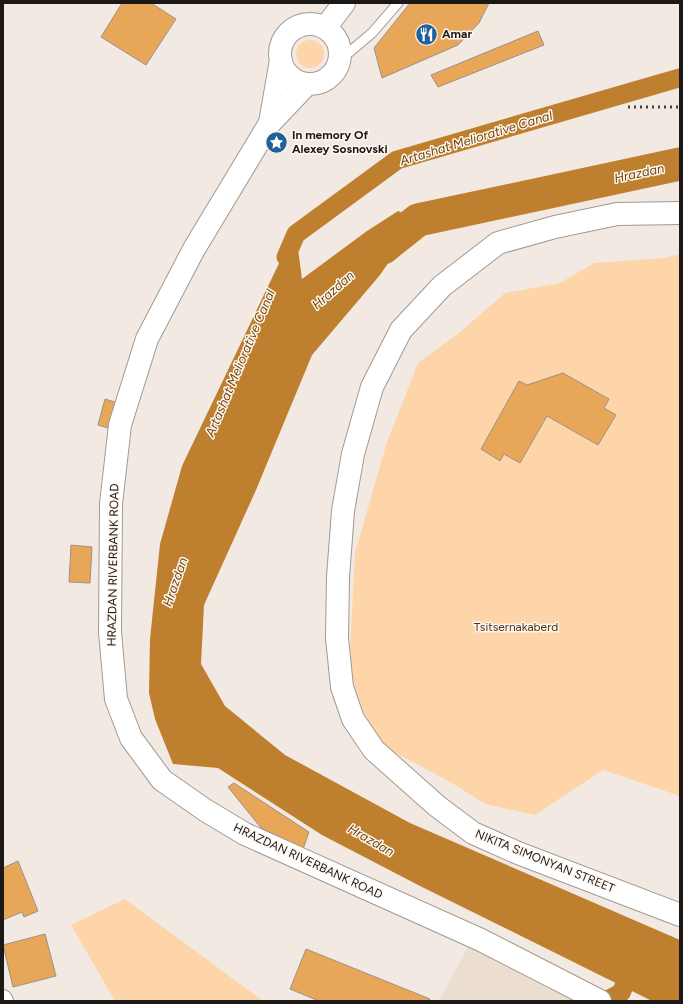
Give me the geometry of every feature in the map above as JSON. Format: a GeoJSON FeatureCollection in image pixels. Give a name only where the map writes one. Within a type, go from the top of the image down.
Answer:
{"type":"FeatureCollection","features":[{"type":"Feature","properties":{"kind":"street"},"geometry":{"type":"LineString","coordinates":[[281,60],[284,69],[290,76],[307,84],[325,80],[332,74],[340,60],[340,48],[337,39],[325,28],[344,3]]}},
{"type":"Feature","properties":{"kind":"street","name":"HRAZDAN RIVERBANK ROAD"},"geometry":{"type":"LineString","coordinates":[[270,122],[281,60],[282,42],[294,29],[308,24],[325,28]]}},
{"type":"Feature","properties":{"kind":"street","name":"HRAZDAN RIVERBANK ROAD"},"geometry":{"type":"LineString","coordinates":[[307,84],[270,122],[194,249],[147,339],[120,425],[111,504],[110,632],[116,699],[131,738],[162,780],[206,810],[245,834],[481,940],[597,999]]}},
{"type":"Feature","properties":{"kind":"street","name":"NIKITA SIMONYAN STREET"},"geometry":{"type":"LineString","coordinates":[[680,213],[618,214],[554,227],[498,243],[442,286],[401,330],[372,387],[353,454],[343,511],[338,577],[337,638],[342,687],[353,719],[374,750],[437,806],[473,833],[518,853],[680,915]]}},
{"type":"Feature","properties":{"kind":"lane"},"geometry":{"type":"LineString","coordinates":[[340,60],[372,34],[398,3]]}},
{"type":"Feature","properties":{"kind":"shaded area"},"geometry":{"type":"Polygon","coordinates":[[[469,945],[528,976],[574,1001],[439,1001],[469,945]]]}},
{"type":"Feature","properties":{"kind":"green space"},"geometry":{"type":"Polygon","coordinates":[[[310,40],[320,44],[324,54],[320,64],[310,68],[300,64],[296,54],[300,44],[310,40]]]}},
{"type":"Feature","properties":{"kind":"green space","name":"Tsitsernakaberd"},"geometry":{"type":"Polygon","coordinates":[[[680,254],[680,796],[603,770],[535,815],[485,804],[452,783],[373,741],[349,668],[355,553],[387,442],[418,363],[460,332],[505,293],[560,283],[594,263],[665,258],[680,254]]]}},
{"type":"Feature","properties":{"kind":"green space"},"geometry":{"type":"Polygon","coordinates":[[[125,899],[263,1001],[115,1001],[71,925],[125,899]]]}},
{"type":"Feature","properties":{"kind":"water"},"geometry":{"type":"Polygon","coordinates":[[[398,211],[418,220],[380,275],[312,355],[256,490],[204,605],[201,664],[225,706],[285,755],[410,823],[680,940],[680,1001],[652,1001],[420,886],[322,835],[218,768],[173,764],[155,719],[149,693],[150,639],[160,544],[182,466],[283,255],[296,234],[302,279],[367,231],[398,211]]]}},
{"type":"Feature","properties":{"kind":"building"},"geometry":{"type":"Polygon","coordinates":[[[122,3],[151,3],[176,19],[146,65],[101,37],[122,3]]]}},
{"type":"Feature","properties":{"kind":"building","name":"Amar"},"geometry":{"type":"Polygon","coordinates":[[[410,3],[489,3],[479,23],[458,45],[382,78],[374,48],[410,3]]]}},
{"type":"Feature","properties":{"kind":"building"},"geometry":{"type":"Polygon","coordinates":[[[538,31],[544,45],[438,87],[431,75],[538,31]]]}},
{"type":"Feature","properties":{"kind":"building"},"geometry":{"type":"Polygon","coordinates":[[[563,373],[609,399],[604,408],[616,415],[598,445],[547,416],[520,463],[504,454],[500,461],[481,449],[519,381],[527,385],[563,373]]]}},
{"type":"Feature","properties":{"kind":"building"},"geometry":{"type":"Polygon","coordinates":[[[105,399],[118,403],[111,429],[98,425],[105,399]]]}},
{"type":"Feature","properties":{"kind":"building"},"geometry":{"type":"Polygon","coordinates":[[[71,545],[92,547],[90,583],[69,582],[71,545]]]}},
{"type":"Feature","properties":{"kind":"building"},"geometry":{"type":"Polygon","coordinates":[[[234,783],[309,832],[303,849],[261,828],[228,787],[234,783]]]}},
{"type":"Feature","properties":{"kind":"building"},"geometry":{"type":"Polygon","coordinates":[[[18,861],[38,911],[24,917],[22,912],[3,920],[3,868],[18,861]]]}},
{"type":"Feature","properties":{"kind":"building"},"geometry":{"type":"Polygon","coordinates":[[[45,934],[56,976],[13,987],[3,945],[45,934]]]}},
{"type":"Feature","properties":{"kind":"building"},"geometry":{"type":"Polygon","coordinates":[[[306,949],[430,999],[429,1001],[319,1001],[290,989],[306,949]]]}},
{"type":"Feature","properties":{"kind":"waterway","name":"Artashat Meliorative Canal"},"geometry":{"type":"LineString","coordinates":[[286,257],[296,234],[397,160],[679,78]]}},
{"type":"Feature","properties":{"kind":"waterway","name":"Hrazdan"},"geometry":{"type":"LineString","coordinates":[[383,248],[418,220],[680,164]]}},
{"type":"Feature","properties":{"kind":"waterway"},"geometry":{"type":"LineString","coordinates":[[606,1001],[621,993],[632,968]]}},
{"type":"Feature","properties":{"kind":"railway"},"geometry":{"type":"LineString","coordinates":[[628,107],[680,107]]}},
{"type":"Feature","properties":{"kind":"place","name":"Amar"},"geometry":{"type":"Point","coordinates":[427,34]}},
{"type":"Feature","properties":{"kind":"place","name":"In memory Of Alexey Sosnovski"},"geometry":{"type":"Point","coordinates":[277,142]}}]}
